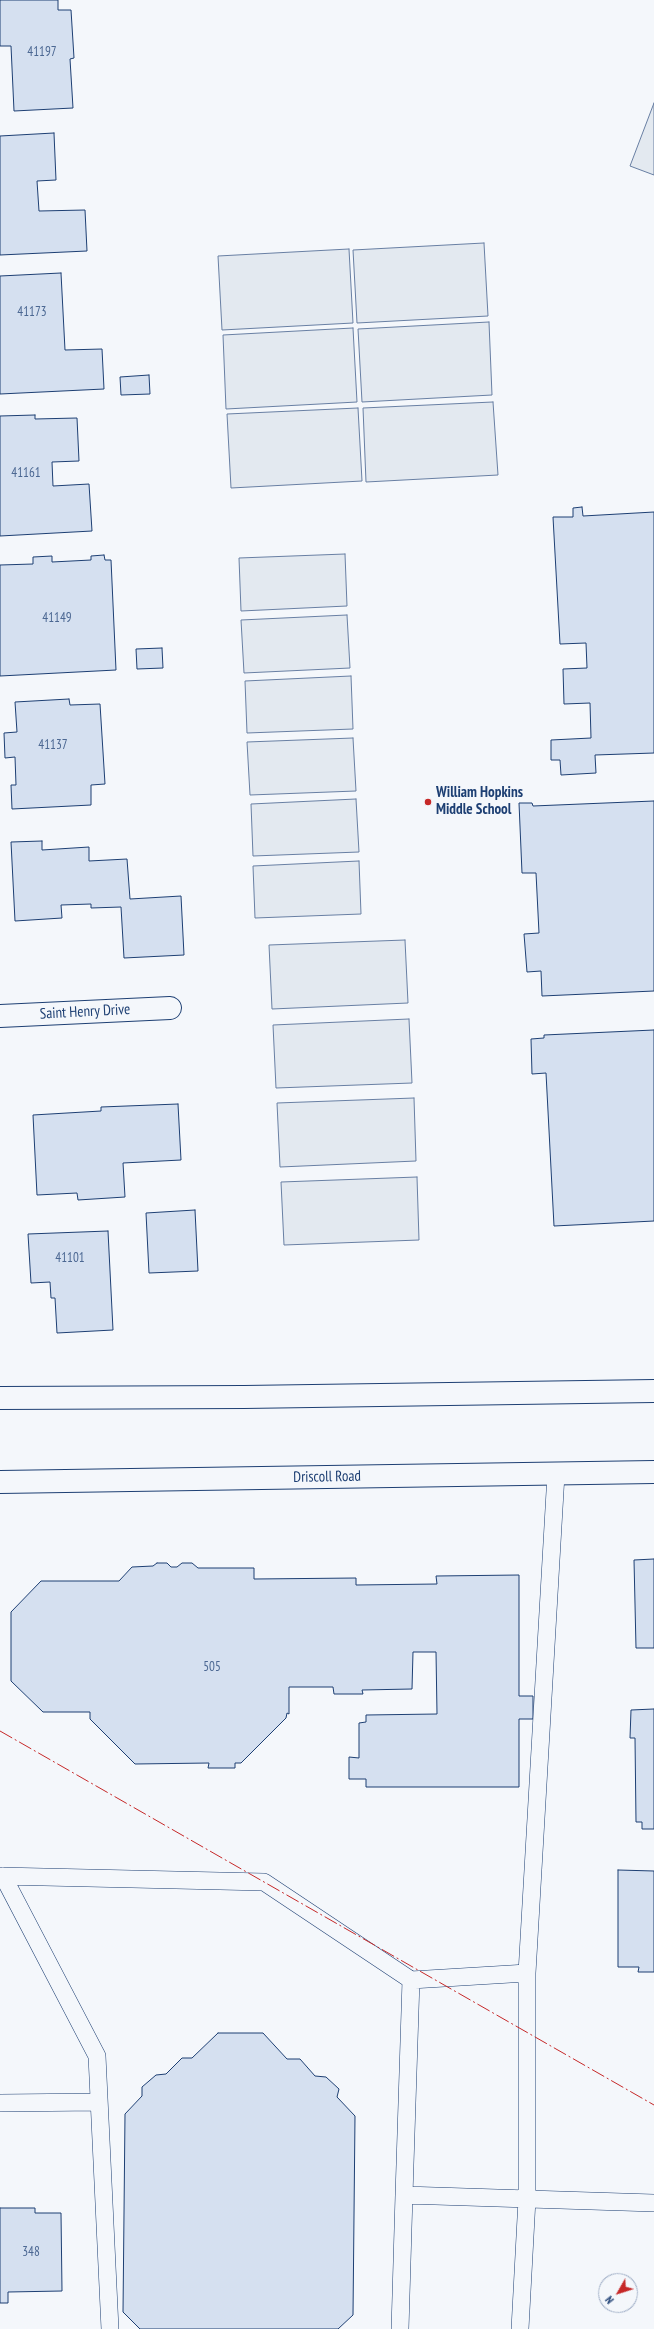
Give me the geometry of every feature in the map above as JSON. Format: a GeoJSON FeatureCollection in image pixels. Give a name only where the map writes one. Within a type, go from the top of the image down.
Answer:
{"type":"FeatureCollection","features":[{"type":"Feature","properties":{"kind":"street","name":"Saint Henry Drive"},"geometry":{"type":"LineString","coordinates":[[0,1016],[170,1008]]}},
{"type":"Feature","properties":{"kind":"street"},"geometry":{"type":"LineString","coordinates":[[0,1398],[244,1397],[654,1391]]}},
{"type":"Feature","properties":{"kind":"street","name":"Driscoll Road"},"geometry":{"type":"LineString","coordinates":[[0,1482],[654,1472]]}},
{"type":"Feature","properties":{"kind":"lane"},"geometry":{"type":"LineString","coordinates":[[520,2329],[527,2199],[527,1973],[556,1474]]}},
{"type":"Feature","properties":{"kind":"lane"},"geometry":{"type":"LineString","coordinates":[[110,2329],[97,2056],[2,1876],[264,1882],[411,1980],[527,1973]]}},
{"type":"Feature","properties":{"kind":"lane"},"geometry":{"type":"LineString","coordinates":[[400,2329],[411,1980]]}},
{"type":"Feature","properties":{"kind":"lane"},"geometry":{"type":"LineString","coordinates":[[0,2103],[99,2102]]}},
{"type":"Feature","properties":{"kind":"lane"},"geometry":{"type":"LineString","coordinates":[[404,2195],[654,2203]]}},
{"type":"Feature","properties":{"kind":"shaded area"},"geometry":{"type":"Polygon","coordinates":[[[654,103],[654,175],[630,166],[654,103]]]}},
{"type":"Feature","properties":{"kind":"shaded area"},"geometry":{"type":"Polygon","coordinates":[[[484,243],[488,316],[357,323],[353,250],[484,243]]]}},
{"type":"Feature","properties":{"kind":"shaded area"},"geometry":{"type":"Polygon","coordinates":[[[349,249],[353,323],[222,330],[218,256],[349,249]]]}},
{"type":"Feature","properties":{"kind":"shaded area"},"geometry":{"type":"Polygon","coordinates":[[[489,322],[492,395],[362,402],[358,329],[489,322]]]}},
{"type":"Feature","properties":{"kind":"shaded area"},"geometry":{"type":"Polygon","coordinates":[[[353,328],[357,402],[226,409],[223,335],[353,328]]]}},
{"type":"Feature","properties":{"kind":"shaded area"},"geometry":{"type":"Polygon","coordinates":[[[493,402],[498,475],[366,482],[363,408],[493,402]]]}},
{"type":"Feature","properties":{"kind":"shaded area"},"geometry":{"type":"Polygon","coordinates":[[[358,408],[362,481],[231,488],[227,414],[358,408]]]}},
{"type":"Feature","properties":{"kind":"shaded area"},"geometry":{"type":"Polygon","coordinates":[[[345,554],[347,606],[241,611],[239,558],[345,554]]]}},
{"type":"Feature","properties":{"kind":"shaded area"},"geometry":{"type":"Polygon","coordinates":[[[347,615],[350,668],[244,673],[241,620],[347,615]]]}},
{"type":"Feature","properties":{"kind":"shaded area"},"geometry":{"type":"Polygon","coordinates":[[[351,676],[353,729],[247,733],[245,681],[351,676]]]}},
{"type":"Feature","properties":{"kind":"shaded area"},"geometry":{"type":"Polygon","coordinates":[[[353,738],[356,791],[250,795],[247,742],[353,738]]]}},
{"type":"Feature","properties":{"kind":"shaded area"},"geometry":{"type":"Polygon","coordinates":[[[356,799],[359,852],[253,856],[251,804],[356,799]]]}},
{"type":"Feature","properties":{"kind":"shaded area"},"geometry":{"type":"Polygon","coordinates":[[[359,861],[361,914],[255,918],[253,866],[359,861]]]}},
{"type":"Feature","properties":{"kind":"shaded area"},"geometry":{"type":"Polygon","coordinates":[[[405,940],[408,1003],[272,1009],[269,945],[405,940]]]}},
{"type":"Feature","properties":{"kind":"shaded area"},"geometry":{"type":"Polygon","coordinates":[[[409,1019],[412,1083],[276,1088],[273,1025],[409,1019]]]}},
{"type":"Feature","properties":{"kind":"shaded area"},"geometry":{"type":"Polygon","coordinates":[[[414,1098],[416,1161],[280,1167],[277,1103],[414,1098]]]}},
{"type":"Feature","properties":{"kind":"shaded area"},"geometry":{"type":"Polygon","coordinates":[[[417,1177],[419,1240],[284,1245],[281,1182],[417,1177]]]}},
{"type":"Feature","properties":{"kind":"building"},"geometry":{"type":"Polygon","coordinates":[[[0,0],[58,0],[58,10],[71,10],[74,58],[70,59],[73,108],[14,111],[11,46],[0,46],[0,0]]]}},
{"type":"Feature","properties":{"kind":"building"},"geometry":{"type":"Polygon","coordinates":[[[54,133],[56,180],[37,181],[39,211],[85,210],[87,251],[0,255],[0,136],[54,133]]]}},
{"type":"Feature","properties":{"kind":"building"},"geometry":{"type":"Polygon","coordinates":[[[61,273],[65,350],[102,349],[104,389],[0,394],[0,276],[61,273]]]}},
{"type":"Feature","properties":{"kind":"building"},"geometry":{"type":"Polygon","coordinates":[[[149,375],[150,394],[121,395],[120,377],[149,375]]]}},
{"type":"Feature","properties":{"kind":"building"},"geometry":{"type":"Polygon","coordinates":[[[35,415],[35,419],[77,418],[79,461],[52,462],[53,486],[89,484],[92,531],[0,536],[0,416],[35,415]]]}},
{"type":"Feature","properties":{"kind":"building"},"geometry":{"type":"Polygon","coordinates":[[[582,507],[583,516],[654,512],[654,753],[595,755],[596,773],[561,775],[560,760],[551,760],[551,740],[591,738],[590,703],[564,704],[563,669],[587,668],[586,643],[560,644],[553,517],[573,517],[573,508],[582,507]]]}},
{"type":"Feature","properties":{"kind":"building"},"geometry":{"type":"Polygon","coordinates":[[[104,555],[105,560],[111,560],[116,670],[0,676],[0,565],[33,564],[33,557],[52,556],[52,562],[91,560],[91,556],[104,555]]]}},
{"type":"Feature","properties":{"kind":"building"},"geometry":{"type":"Polygon","coordinates":[[[162,648],[163,668],[137,669],[136,649],[162,648]]]}},
{"type":"Feature","properties":{"kind":"building"},"geometry":{"type":"Polygon","coordinates":[[[69,699],[70,705],[100,704],[105,784],[91,785],[91,805],[12,809],[11,785],[16,785],[15,757],[5,758],[4,733],[17,732],[15,702],[69,699]]]}},
{"type":"Feature","properties":{"kind":"building"},"geometry":{"type":"Polygon","coordinates":[[[654,801],[654,991],[542,996],[541,971],[527,972],[524,934],[539,933],[536,873],[522,873],[519,803],[532,803],[533,806],[654,801]]]}},
{"type":"Feature","properties":{"kind":"building"},"geometry":{"type":"Polygon","coordinates":[[[42,841],[42,850],[89,847],[89,861],[127,859],[130,899],[181,896],[184,955],[124,958],[121,907],[91,908],[91,904],[61,905],[62,918],[15,921],[11,842],[42,841]]]}},
{"type":"Feature","properties":{"kind":"building"},"geometry":{"type":"Polygon","coordinates":[[[654,1030],[654,1221],[554,1226],[546,1073],[532,1074],[531,1039],[544,1038],[544,1035],[654,1030]]]}},
{"type":"Feature","properties":{"kind":"building"},"geometry":{"type":"Polygon","coordinates":[[[178,1104],[181,1160],[123,1163],[125,1197],[78,1200],[77,1193],[37,1195],[33,1115],[101,1111],[101,1107],[178,1104]]]}},
{"type":"Feature","properties":{"kind":"building"},"geometry":{"type":"Polygon","coordinates":[[[195,1210],[198,1271],[149,1273],[146,1213],[195,1210]]]}},
{"type":"Feature","properties":{"kind":"building"},"geometry":{"type":"Polygon","coordinates":[[[108,1231],[113,1330],[57,1333],[55,1298],[51,1298],[50,1282],[31,1283],[28,1234],[108,1231]]]}},
{"type":"Feature","properties":{"kind":"building"},"geometry":{"type":"Polygon","coordinates":[[[654,1559],[654,1648],[636,1648],[634,1560],[654,1559]]]}},
{"type":"Feature","properties":{"kind":"building"},"geometry":{"type":"Polygon","coordinates":[[[157,1563],[167,1563],[171,1567],[177,1567],[182,1563],[192,1563],[198,1568],[254,1568],[254,1579],[356,1578],[356,1585],[437,1584],[436,1576],[519,1575],[519,1696],[533,1696],[533,1719],[519,1719],[519,1787],[366,1787],[366,1779],[349,1779],[349,1757],[359,1758],[359,1723],[366,1722],[366,1715],[437,1714],[436,1652],[413,1652],[412,1689],[362,1690],[363,1694],[334,1694],[333,1687],[289,1687],[289,1714],[287,1713],[286,1718],[241,1763],[235,1763],[235,1768],[208,1768],[209,1763],[135,1764],[90,1719],[90,1712],[43,1712],[11,1681],[11,1612],[41,1581],[119,1581],[132,1567],[153,1566],[157,1563]]]}},
{"type":"Feature","properties":{"kind":"building"},"geometry":{"type":"Polygon","coordinates":[[[654,1709],[654,1829],[642,1829],[642,1822],[636,1822],[635,1738],[630,1738],[631,1710],[654,1709]]]}},
{"type":"Feature","properties":{"kind":"building"},"geometry":{"type":"Polygon","coordinates":[[[618,1870],[654,1871],[654,1972],[638,1972],[639,1967],[618,1967],[618,1870]]]}},
{"type":"Feature","properties":{"kind":"building"},"geometry":{"type":"Polygon","coordinates":[[[218,2033],[263,2033],[287,2059],[300,2059],[315,2076],[326,2077],[339,2089],[337,2097],[355,2116],[353,2315],[338,2329],[140,2329],[123,2312],[125,2114],[142,2096],[142,2087],[156,2075],[166,2074],[182,2058],[192,2058],[218,2033]]]}},
{"type":"Feature","properties":{"kind":"building"},"geometry":{"type":"Polygon","coordinates":[[[0,2208],[35,2208],[35,2213],[61,2213],[62,2291],[8,2292],[8,2303],[0,2303],[0,2208]]]}},
{"type":"Feature","properties":{"kind":"power"},"geometry":{"type":"LineString","coordinates":[[0,1731],[654,2105]]}},
{"type":"Feature","properties":{"kind":"place","name":"William Hopkins Middle School"},"geometry":{"type":"Point","coordinates":[428,802]}}]}
